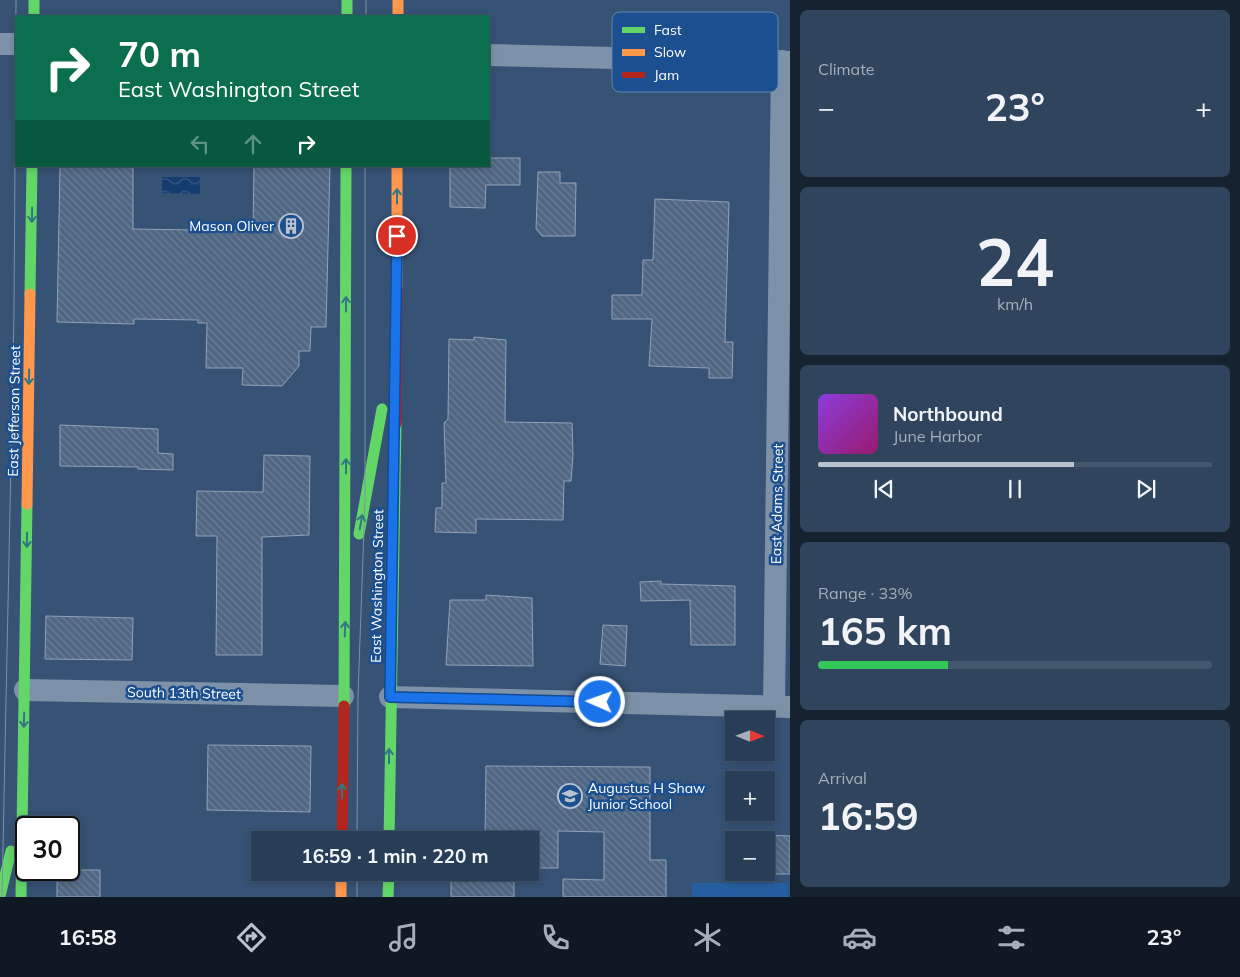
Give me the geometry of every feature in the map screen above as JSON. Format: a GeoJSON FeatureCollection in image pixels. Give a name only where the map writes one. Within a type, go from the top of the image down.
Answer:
{"type":"FeatureCollection","features":[{"type":"Feature","properties":{"kind":"main road"},"geometry":{"type":"LineString","coordinates":[[34,0],[34,15]]}},
{"type":"Feature","properties":{"kind":"main road"},"geometry":{"type":"LineString","coordinates":[[347,0],[347,15]]}},
{"type":"Feature","properties":{"kind":"main road"},"geometry":{"type":"LineString","coordinates":[[398,0],[398,15]]}},
{"type":"Feature","properties":{"kind":"main road","name":"East Jefferson Street"},"geometry":{"type":"LineString","coordinates":[[21,897],[32,167]]}},
{"type":"Feature","properties":{"kind":"main road","name":"East Washington Street"},"geometry":{"type":"LineString","coordinates":[[342,831],[346,604],[346,167]]}},
{"type":"Feature","properties":{"kind":"main road","name":"East Washington Street"},"geometry":{"type":"LineString","coordinates":[[389,831],[397,332],[397,167]]}},
{"type":"Feature","properties":{"kind":"main road","name":"East Washington Street"},"geometry":{"type":"LineString","coordinates":[[346,604],[397,332]]}},
{"type":"Feature","properties":{"kind":"main road"},"geometry":{"type":"LineString","coordinates":[[0,896],[23,796]]}},
{"type":"Feature","properties":{"kind":"main road"},"geometry":{"type":"LineString","coordinates":[[341,881],[341,897]]}},
{"type":"Feature","properties":{"kind":"main road"},"geometry":{"type":"LineString","coordinates":[[388,897],[389,881]]}},
{"type":"Feature","properties":{"kind":"street"},"geometry":{"type":"LineString","coordinates":[[0,44],[15,44]]}},
{"type":"Feature","properties":{"kind":"street"},"geometry":{"type":"LineString","coordinates":[[490,55],[612,58]]}},
{"type":"Feature","properties":{"kind":"street","name":"East Adams Street"},"geometry":{"type":"LineString","coordinates":[[782,707],[786,62]]}},
{"type":"Feature","properties":{"kind":"street","name":"South 13th Street"},"geometry":{"type":"LineString","coordinates":[[25,690],[343,696]]}},
{"type":"Feature","properties":{"kind":"street"},"geometry":{"type":"LineString","coordinates":[[390,697],[782,707]]}},
{"type":"Feature","properties":{"kind":"shaded area"},"geometry":{"type":"Polygon","coordinates":[[[692,883],[788,883],[788,897],[692,897],[692,883]]]}},
{"type":"Feature","properties":{"kind":"water"},"geometry":{"type":"Polygon","coordinates":[[[162,177],[200,177],[200,194],[162,193],[162,177]]]}},
{"type":"Feature","properties":{"kind":"building"},"geometry":{"type":"Polygon","coordinates":[[[490,158],[520,158],[520,185],[486,185],[485,208],[450,207],[450,167],[490,167],[490,158]]]}},
{"type":"Feature","properties":{"kind":"building"},"geometry":{"type":"Polygon","coordinates":[[[60,167],[133,167],[133,229],[253,231],[254,167],[330,167],[326,327],[311,327],[310,351],[299,351],[299,366],[282,386],[242,385],[243,368],[206,368],[207,323],[198,323],[198,320],[134,319],[134,324],[57,322],[60,167]]]}},
{"type":"Feature","properties":{"kind":"building"},"geometry":{"type":"Polygon","coordinates":[[[538,172],[560,172],[560,183],[576,183],[575,236],[542,236],[536,229],[538,172]]]}},
{"type":"Feature","properties":{"kind":"building"},"geometry":{"type":"Polygon","coordinates":[[[655,199],[729,202],[725,342],[733,342],[732,378],[709,378],[709,368],[649,366],[652,319],[612,319],[612,295],[642,295],[643,260],[653,260],[655,199]]]}},
{"type":"Feature","properties":{"kind":"building"},"geometry":{"type":"Polygon","coordinates":[[[474,337],[506,340],[505,422],[572,423],[573,455],[571,481],[564,481],[563,520],[476,519],[476,533],[435,532],[436,508],[442,508],[442,483],[446,483],[444,423],[448,419],[449,339],[474,340],[474,337]]]}},
{"type":"Feature","properties":{"kind":"building"},"geometry":{"type":"Polygon","coordinates":[[[60,425],[158,429],[158,453],[173,454],[173,470],[138,469],[138,467],[60,466],[60,425]]]}},
{"type":"Feature","properties":{"kind":"building"},"geometry":{"type":"Polygon","coordinates":[[[264,455],[310,456],[309,535],[262,537],[262,655],[216,655],[217,536],[196,536],[197,491],[263,492],[264,455]]]}},
{"type":"Feature","properties":{"kind":"building"},"geometry":{"type":"Polygon","coordinates":[[[661,581],[661,584],[735,586],[735,645],[691,645],[690,600],[641,601],[640,582],[661,581]]]}},
{"type":"Feature","properties":{"kind":"building"},"geometry":{"type":"Polygon","coordinates":[[[486,595],[532,598],[533,666],[446,665],[450,600],[486,600],[486,595]]]}},
{"type":"Feature","properties":{"kind":"building"},"geometry":{"type":"Polygon","coordinates":[[[46,616],[133,618],[132,660],[45,659],[46,616]]]}},
{"type":"Feature","properties":{"kind":"building"},"geometry":{"type":"Polygon","coordinates":[[[603,625],[627,626],[625,666],[600,664],[603,625]]]}},
{"type":"Feature","properties":{"kind":"building"},"geometry":{"type":"Polygon","coordinates":[[[208,745],[311,746],[310,812],[207,810],[208,745]]]}},
{"type":"Feature","properties":{"kind":"building"},"geometry":{"type":"Polygon","coordinates":[[[486,766],[650,767],[650,860],[666,860],[666,897],[563,897],[563,879],[604,880],[604,832],[558,831],[558,868],[539,868],[539,831],[485,831],[486,766]]]}},
{"type":"Feature","properties":{"kind":"building"},"geometry":{"type":"Polygon","coordinates":[[[775,835],[790,836],[790,874],[775,874],[775,835]]]}},
{"type":"Feature","properties":{"kind":"building"},"geometry":{"type":"Polygon","coordinates":[[[80,870],[100,870],[100,897],[57,897],[57,881],[80,881],[80,870]]]}},
{"type":"Feature","properties":{"kind":"building"},"geometry":{"type":"Polygon","coordinates":[[[451,881],[514,881],[514,897],[451,897],[451,881]]]}},
{"type":"Feature","properties":{"kind":"tram line"},"geometry":{"type":"LineString","coordinates":[[16,0],[16,15]]}},
{"type":"Feature","properties":{"kind":"tram line"},"geometry":{"type":"LineString","coordinates":[[366,0],[366,15]]}},
{"type":"Feature","properties":{"kind":"tram line"},"geometry":{"type":"LineString","coordinates":[[2,897],[14,313],[15,156]]}},
{"type":"Feature","properties":{"kind":"tram line"},"geometry":{"type":"LineString","coordinates":[[357,831],[358,695],[365,500],[365,167]]}},
{"type":"Feature","properties":{"kind":"tram line"},"geometry":{"type":"LineString","coordinates":[[357,881],[357,897]]}},
{"type":"Feature","properties":{"kind":"traffic: fast"},"geometry":{"type":"LineString","coordinates":[[34,0],[34,15]]}},
{"type":"Feature","properties":{"kind":"traffic: fast"},"geometry":{"type":"LineString","coordinates":[[347,0],[347,15]]}},
{"type":"Feature","properties":{"kind":"traffic: fast"},"geometry":{"type":"LineString","coordinates":[[30,294],[32,167]]}},
{"type":"Feature","properties":{"kind":"traffic: fast"},"geometry":{"type":"LineString","coordinates":[[344,706],[346,167]]}},
{"type":"Feature","properties":{"kind":"traffic: fast"},"geometry":{"type":"LineString","coordinates":[[359,534],[382,409]]}},
{"type":"Feature","properties":{"kind":"traffic: fast"},"geometry":{"type":"LineString","coordinates":[[389,831],[396,424]]}},
{"type":"Feature","properties":{"kind":"traffic: fast"},"geometry":{"type":"LineString","coordinates":[[21,897],[27,504]]}},
{"type":"Feature","properties":{"kind":"traffic: fast"},"geometry":{"type":"LineString","coordinates":[[0,896],[11,851]]}},
{"type":"Feature","properties":{"kind":"traffic: fast"},"geometry":{"type":"LineString","coordinates":[[388,897],[389,881]]}},
{"type":"Feature","properties":{"kind":"traffic: slow"},"geometry":{"type":"LineString","coordinates":[[398,0],[398,15]]}},
{"type":"Feature","properties":{"kind":"traffic: slow"},"geometry":{"type":"LineString","coordinates":[[397,167],[397,288]]}},
{"type":"Feature","properties":{"kind":"traffic: slow"},"geometry":{"type":"LineString","coordinates":[[27,504],[30,294]]}},
{"type":"Feature","properties":{"kind":"traffic: slow"},"geometry":{"type":"LineString","coordinates":[[341,881],[341,897]]}},
{"type":"Feature","properties":{"kind":"traffic: jam"},"geometry":{"type":"LineString","coordinates":[[396,424],[397,288]]}},
{"type":"Feature","properties":{"kind":"traffic: jam"},"geometry":{"type":"LineString","coordinates":[[342,831],[344,706]]}},
{"type":"Feature","properties":{"kind":"place","name":"Mason Oliver"},"geometry":{"type":"Point","coordinates":[291,226]}},
{"type":"Feature","properties":{"kind":"place","name":"Augustus H Shaw Junior School"},"geometry":{"type":"Point","coordinates":[570,796]}},
{"type":"Feature","properties":{"kind":"route"},"geometry":{"type":"LineString","coordinates":[[397,236],[390,697],[600,702]]}}]}
